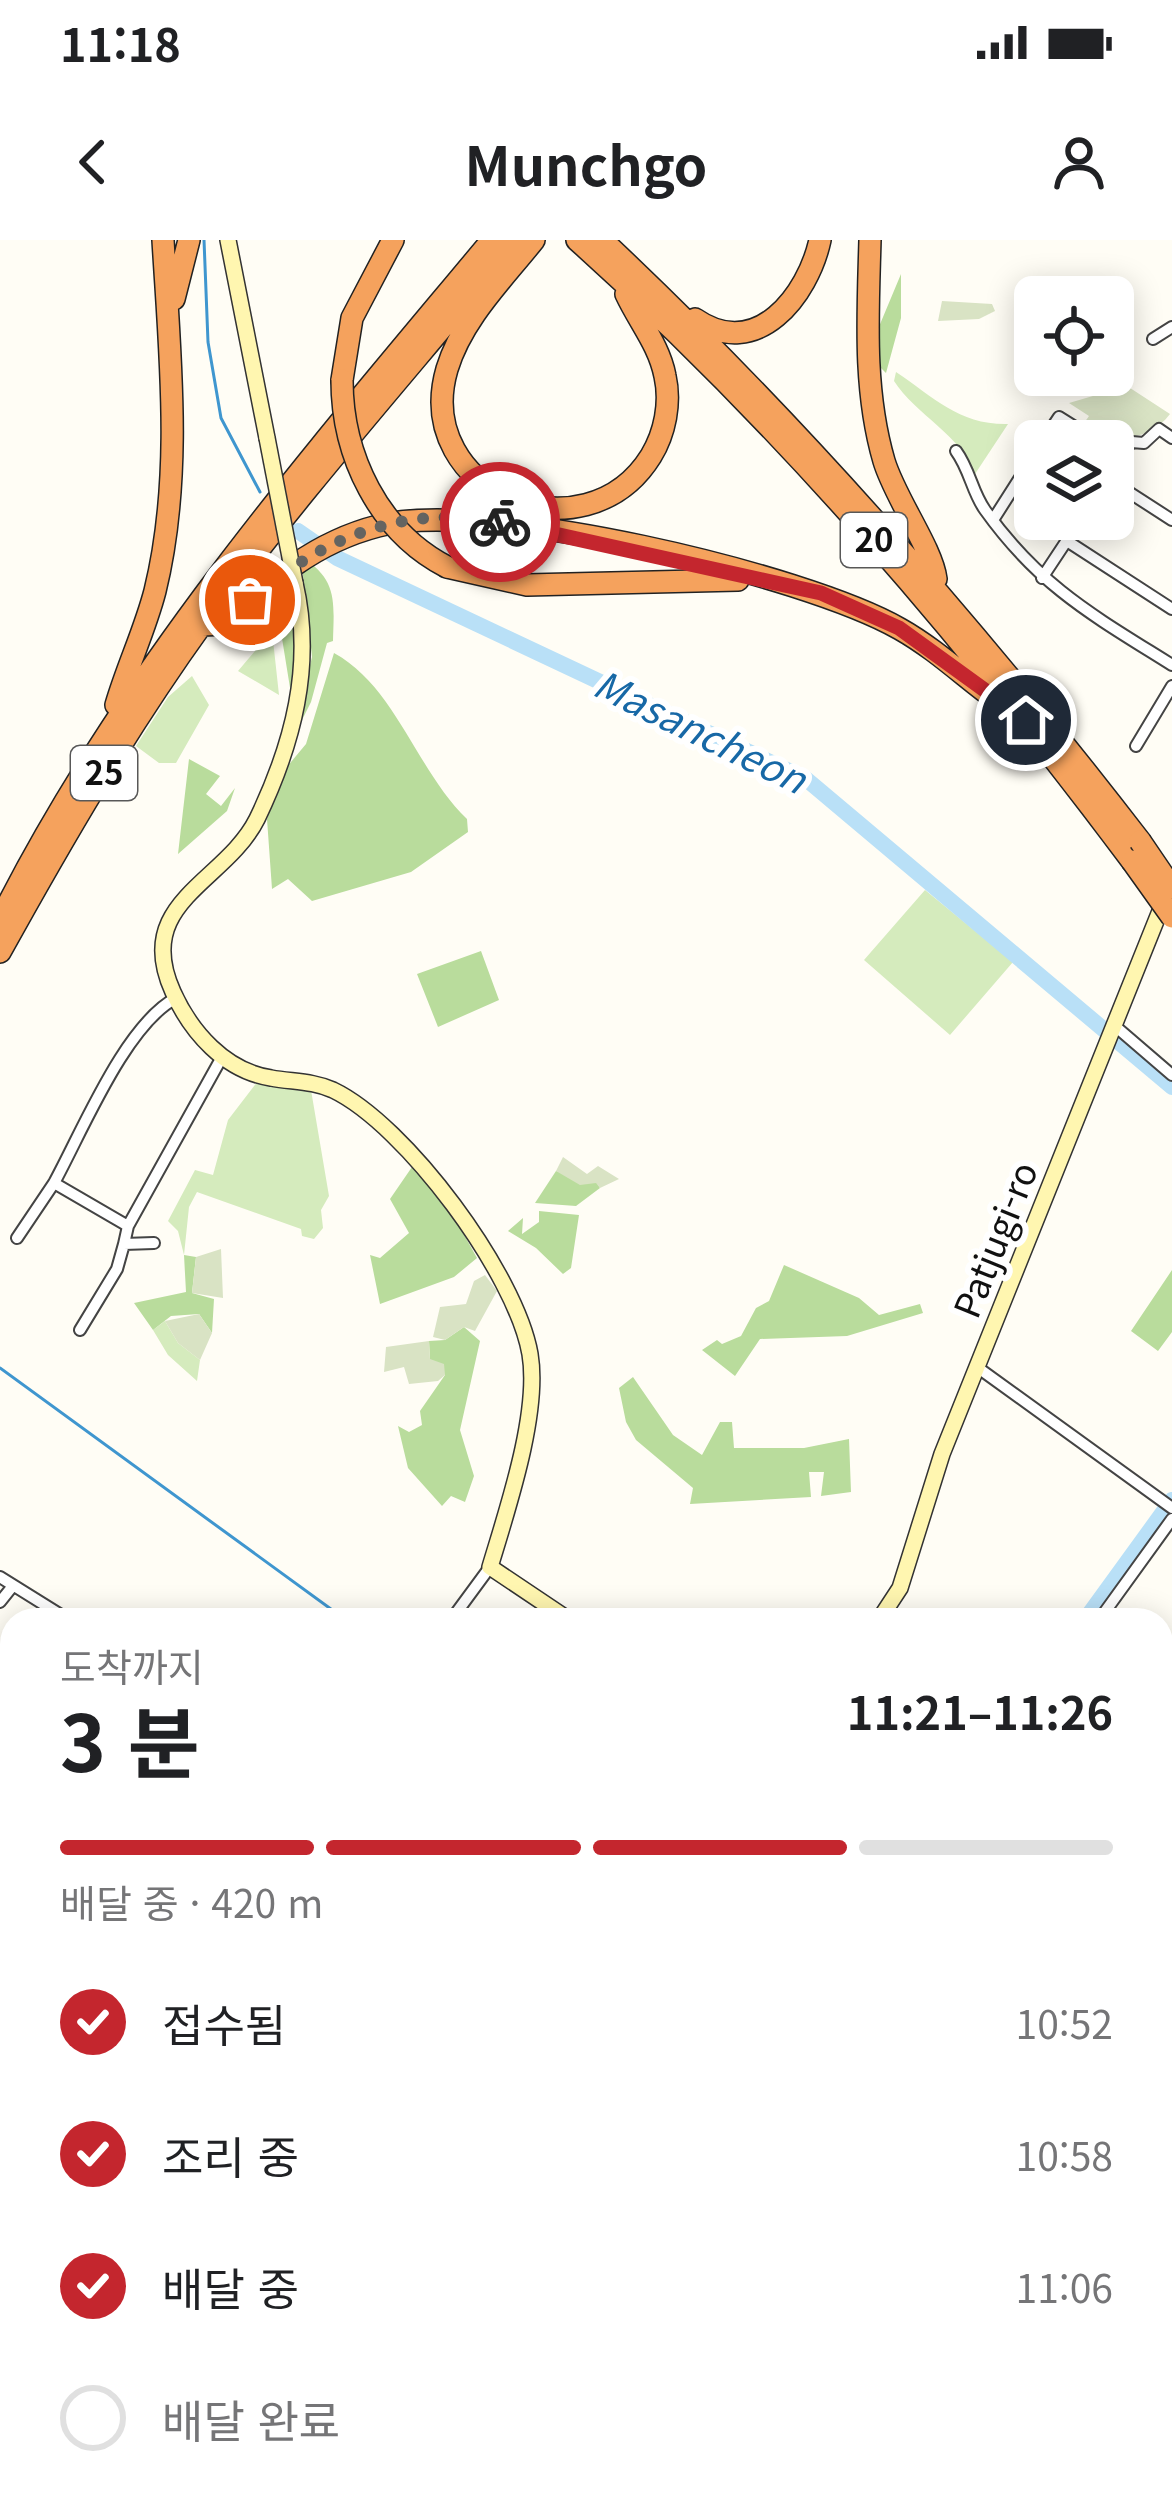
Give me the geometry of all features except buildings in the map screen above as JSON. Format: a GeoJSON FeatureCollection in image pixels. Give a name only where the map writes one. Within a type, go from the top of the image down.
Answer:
{"type":"FeatureCollection","features":[{"type":"Feature","properties":{"kind":"highway"},"geometry":{"type":"LineString","coordinates":[[109,729],[147,619],[167,525],[170,347],[163,240]]}},
{"type":"Feature","properties":{"kind":"highway"},"geometry":{"type":"LineString","coordinates":[[393,240],[352,318],[342,380],[351,441],[374,499],[404,538],[447,567],[502,582],[554,586],[770,578]]}},
{"type":"Feature","properties":{"kind":"highway"},"geometry":{"type":"LineString","coordinates":[[398,352],[475,240]]}},
{"type":"Feature","properties":{"kind":"highway","name":"25"},"geometry":{"type":"LineString","coordinates":[[0,920],[109,729],[212,596],[305,463],[492,240]]}},
{"type":"Feature","properties":{"kind":"highway","name":"25"},"geometry":{"type":"LineString","coordinates":[[0,952],[128,733],[202,625],[212,596],[515,240]]}},
{"type":"Feature","properties":{"kind":"highway"},"geometry":{"type":"LineString","coordinates":[[534,240],[478,310],[458,343],[444,388],[446,423],[456,451],[473,475],[505,499],[546,511],[584,508],[612,496],[636,476],[657,446],[668,408],[666,378],[654,342],[618,278]]}},
{"type":"Feature","properties":{"kind":"highway"},"geometry":{"type":"LineString","coordinates":[[661,295],[706,327],[746,332],[761,327],[798,296],[820,240]]}},
{"type":"Feature","properties":{"kind":"highway"},"geometry":{"type":"LineString","coordinates":[[871,240],[867,336],[874,418],[885,463],[914,533],[934,565],[936,586]]}},
{"type":"Feature","properties":{"kind":"highway","name":"20"},"geometry":{"type":"LineString","coordinates":[[588,242],[661,295],[771,403],[936,586],[1137,851],[1172,916]]}},
{"type":"Feature","properties":{"kind":"highway","name":"20"},"geometry":{"type":"LineString","coordinates":[[588,242],[618,278],[823,483],[1137,851],[1172,885]]}},
{"type":"Feature","properties":{"kind":"highway"},"geometry":{"type":"LineString","coordinates":[[170,347],[188,243]]}},
{"type":"Feature","properties":{"kind":"highway"},"geometry":{"type":"LineString","coordinates":[[391,388],[478,310]]}},
{"type":"Feature","properties":{"kind":"highway"},"geometry":{"type":"LineString","coordinates":[[202,625],[227,624],[348,535],[415,518],[491,520],[770,578],[821,593],[899,628],[1026,720]]}},
{"type":"Feature","properties":{"kind":"street"},"geometry":{"type":"LineString","coordinates":[[228,240],[267,438],[286,579],[305,654],[301,697],[256,821],[169,918],[164,955],[176,998],[201,1037],[222,1057],[266,1078],[314,1082],[355,1101],[455,1205],[503,1288],[530,1356],[510,1501],[490,1568],[460,1608]]}},
{"type":"Feature","properties":{"kind":"street"},"geometry":{"type":"LineString","coordinates":[[1154,339],[1172,327]]}},
{"type":"Feature","properties":{"kind":"street"},"geometry":{"type":"LineString","coordinates":[[1134,442],[1144,443],[1159,429],[1172,438]]}},
{"type":"Feature","properties":{"kind":"street"},"geometry":{"type":"LineString","coordinates":[[956,452],[993,520],[1042,578],[1172,665]]}},
{"type":"Feature","properties":{"kind":"street"},"geometry":{"type":"LineString","coordinates":[[993,520],[1014,487]]}},
{"type":"Feature","properties":{"kind":"street"},"geometry":{"type":"LineString","coordinates":[[1134,496],[1172,520]]}},
{"type":"Feature","properties":{"kind":"street"},"geometry":{"type":"LineString","coordinates":[[1042,578],[1067,541],[1172,609]]}},
{"type":"Feature","properties":{"kind":"street"},"geometry":{"type":"LineString","coordinates":[[1136,746],[1172,686]]}},
{"type":"Feature","properties":{"kind":"street","name":"Patjugi-ro"},"geometry":{"type":"LineString","coordinates":[[887,1608],[900,1588],[942,1454],[1172,885]]}},
{"type":"Feature","properties":{"kind":"street"},"geometry":{"type":"LineString","coordinates":[[17,1238],[54,1184],[128,1050],[159,1007],[176,998]]}},
{"type":"Feature","properties":{"kind":"street"},"geometry":{"type":"LineString","coordinates":[[1112,1034],[1172,1075]]}},
{"type":"Feature","properties":{"kind":"street"},"geometry":{"type":"LineString","coordinates":[[80,1330],[110,1283],[128,1226],[222,1057]]}},
{"type":"Feature","properties":{"kind":"street"},"geometry":{"type":"LineString","coordinates":[[54,1184],[128,1226]]}},
{"type":"Feature","properties":{"kind":"street"},"geometry":{"type":"LineString","coordinates":[[124,1244],[154,1243]]}},
{"type":"Feature","properties":{"kind":"street"},"geometry":{"type":"LineString","coordinates":[[977,1367],[1172,1508]]}},
{"type":"Feature","properties":{"kind":"street"},"geometry":{"type":"LineString","coordinates":[[1108,1608],[1172,1520]]}},
{"type":"Feature","properties":{"kind":"street"},"geometry":{"type":"LineString","coordinates":[[490,1568],[551,1608]]}},
{"type":"Feature","properties":{"kind":"street"},"geometry":{"type":"LineString","coordinates":[[0,1577],[48,1608]]}},
{"type":"Feature","properties":{"kind":"street"},"geometry":{"type":"LineString","coordinates":[[0,1602],[12,1587]]}},
{"type":"Feature","properties":{"kind":"green space"},"geometry":{"type":"Polygon","coordinates":[[[901,274],[901,318],[886,373],[879,366],[878,329],[901,274]]]}},
{"type":"Feature","properties":{"kind":"green space"},"geometry":{"type":"Polygon","coordinates":[[[942,301],[992,304],[995,311],[979,319],[938,321],[942,301]]]}},
{"type":"Feature","properties":{"kind":"green space"},"geometry":{"type":"Polygon","coordinates":[[[896,372],[961,415],[1008,424],[975,474],[960,448],[903,393],[894,381],[896,372]]]}},
{"type":"Feature","properties":{"kind":"green space"},"geometry":{"type":"Polygon","coordinates":[[[1134,391],[1170,414],[1152,430],[1134,436],[1134,420],[1086,420],[1089,416],[1069,403],[1093,396],[1134,396],[1134,391]]]}},
{"type":"Feature","properties":{"kind":"green space"},"geometry":{"type":"Polygon","coordinates":[[[301,557],[328,583],[333,641],[327,643],[311,702],[292,740],[312,657],[301,557]]]}},
{"type":"Feature","properties":{"kind":"green space"},"geometry":{"type":"Polygon","coordinates":[[[288,581],[299,639],[292,700],[274,589],[288,581]]]}},
{"type":"Feature","properties":{"kind":"green space"},"geometry":{"type":"Polygon","coordinates":[[[272,631],[279,695],[238,671],[272,631]]]}},
{"type":"Feature","properties":{"kind":"green space"},"geometry":{"type":"Polygon","coordinates":[[[334,653],[374,686],[433,777],[467,819],[468,832],[411,872],[312,901],[288,879],[272,889],[267,819],[281,774],[306,744],[334,653]]]}},
{"type":"Feature","properties":{"kind":"green space"},"geometry":{"type":"Polygon","coordinates":[[[192,676],[209,705],[176,763],[159,763],[136,746],[168,697],[192,676]]]}},
{"type":"Feature","properties":{"kind":"green space"},"geometry":{"type":"Polygon","coordinates":[[[189,759],[220,776],[206,794],[221,806],[235,788],[227,811],[178,854],[189,759]]]}},
{"type":"Feature","properties":{"kind":"green space"},"geometry":{"type":"Polygon","coordinates":[[[925,890],[1013,962],[950,1035],[864,960],[925,890]]]}},
{"type":"Feature","properties":{"kind":"green space"},"geometry":{"type":"Polygon","coordinates":[[[481,951],[499,1000],[438,1027],[417,974],[481,951]]]}},
{"type":"Feature","properties":{"kind":"green space"},"geometry":{"type":"Polygon","coordinates":[[[258,1081],[311,1090],[329,1196],[321,1210],[323,1228],[314,1239],[302,1236],[301,1229],[197,1192],[189,1207],[184,1255],[178,1231],[168,1221],[195,1170],[213,1175],[228,1120],[258,1081]]]}},
{"type":"Feature","properties":{"kind":"green space"},"geometry":{"type":"Polygon","coordinates":[[[563,1157],[587,1174],[598,1166],[619,1179],[600,1188],[596,1183],[580,1185],[556,1171],[563,1157]]]}},
{"type":"Feature","properties":{"kind":"green space"},"geometry":{"type":"Polygon","coordinates":[[[412,1167],[452,1213],[477,1258],[454,1277],[380,1304],[370,1255],[380,1258],[409,1233],[390,1199],[412,1167]]]}},
{"type":"Feature","properties":{"kind":"green space"},"geometry":{"type":"Polygon","coordinates":[[[556,1171],[600,1188],[576,1206],[535,1203],[556,1171]]]}},
{"type":"Feature","properties":{"kind":"green space"},"geometry":{"type":"Polygon","coordinates":[[[539,1211],[579,1215],[571,1268],[563,1274],[536,1248],[508,1231],[523,1218],[522,1234],[539,1222],[539,1211]]]}},
{"type":"Feature","properties":{"kind":"green space"},"geometry":{"type":"Polygon","coordinates":[[[221,1249],[223,1298],[192,1293],[196,1257],[221,1249]]]}},
{"type":"Feature","properties":{"kind":"green space"},"geometry":{"type":"Polygon","coordinates":[[[184,1255],[196,1257],[192,1293],[214,1299],[212,1333],[199,1314],[171,1316],[153,1330],[134,1303],[186,1292],[184,1255]]]}},
{"type":"Feature","properties":{"kind":"green space"},"geometry":{"type":"Polygon","coordinates":[[[784,1265],[859,1298],[879,1315],[920,1304],[923,1313],[847,1336],[760,1339],[735,1376],[702,1350],[717,1340],[722,1344],[741,1336],[756,1308],[769,1301],[784,1265]]]}},
{"type":"Feature","properties":{"kind":"green space"},"geometry":{"type":"Polygon","coordinates":[[[1172,1270],[1172,1332],[1158,1351],[1131,1331],[1172,1270]]]}},
{"type":"Feature","properties":{"kind":"green space"},"geometry":{"type":"Polygon","coordinates":[[[485,1275],[497,1291],[475,1331],[464,1327],[445,1340],[433,1337],[440,1307],[466,1304],[474,1281],[485,1275]]]}},
{"type":"Feature","properties":{"kind":"green space"},"geometry":{"type":"Polygon","coordinates":[[[199,1314],[212,1333],[200,1360],[178,1343],[165,1321],[199,1314]]]}},
{"type":"Feature","properties":{"kind":"green space"},"geometry":{"type":"Polygon","coordinates":[[[165,1321],[178,1343],[200,1360],[197,1381],[168,1355],[153,1330],[165,1321]]]}},
{"type":"Feature","properties":{"kind":"green space"},"geometry":{"type":"Polygon","coordinates":[[[464,1327],[480,1341],[460,1430],[474,1476],[465,1502],[451,1496],[442,1506],[408,1468],[398,1426],[409,1432],[422,1425],[420,1411],[445,1375],[430,1360],[429,1341],[445,1340],[464,1327]]]}},
{"type":"Feature","properties":{"kind":"green space"},"geometry":{"type":"Polygon","coordinates":[[[429,1341],[430,1359],[444,1364],[445,1375],[438,1381],[409,1384],[404,1367],[384,1372],[386,1347],[429,1341]]]}},
{"type":"Feature","properties":{"kind":"green space"},"geometry":{"type":"Polygon","coordinates":[[[633,1377],[673,1435],[702,1455],[720,1422],[732,1422],[734,1448],[804,1448],[849,1439],[851,1492],[821,1496],[824,1472],[809,1472],[811,1497],[690,1504],[693,1488],[636,1440],[626,1422],[619,1388],[633,1377]]]}},
{"type":"Feature","properties":{"kind":"waterway","name":"Masancheon"},"geometry":{"type":"LineString","coordinates":[[204,240],[208,342],[221,418],[260,492]]}},
{"type":"Feature","properties":{"kind":"waterway","name":"Masancheon"},"geometry":{"type":"LineString","coordinates":[[298,531],[337,558],[806,779],[1172,1087]]}},
{"type":"Feature","properties":{"kind":"waterway"},"geometry":{"type":"LineString","coordinates":[[0,1368],[330,1608]]}},
{"type":"Feature","properties":{"kind":"waterway","name":"Masancheon"},"geometry":{"type":"LineString","coordinates":[[1094,1608],[1172,1500]]}},
{"type":"Feature","properties":{"kind":"way so far"},"geometry":{"type":"LineString","coordinates":[[250,600],[311,552],[348,535],[415,518],[500,522]]}},
{"type":"Feature","properties":{"kind":"route"},"geometry":{"type":"LineString","coordinates":[[500,522],[770,578],[821,593],[899,628],[1026,720]]}}]}
